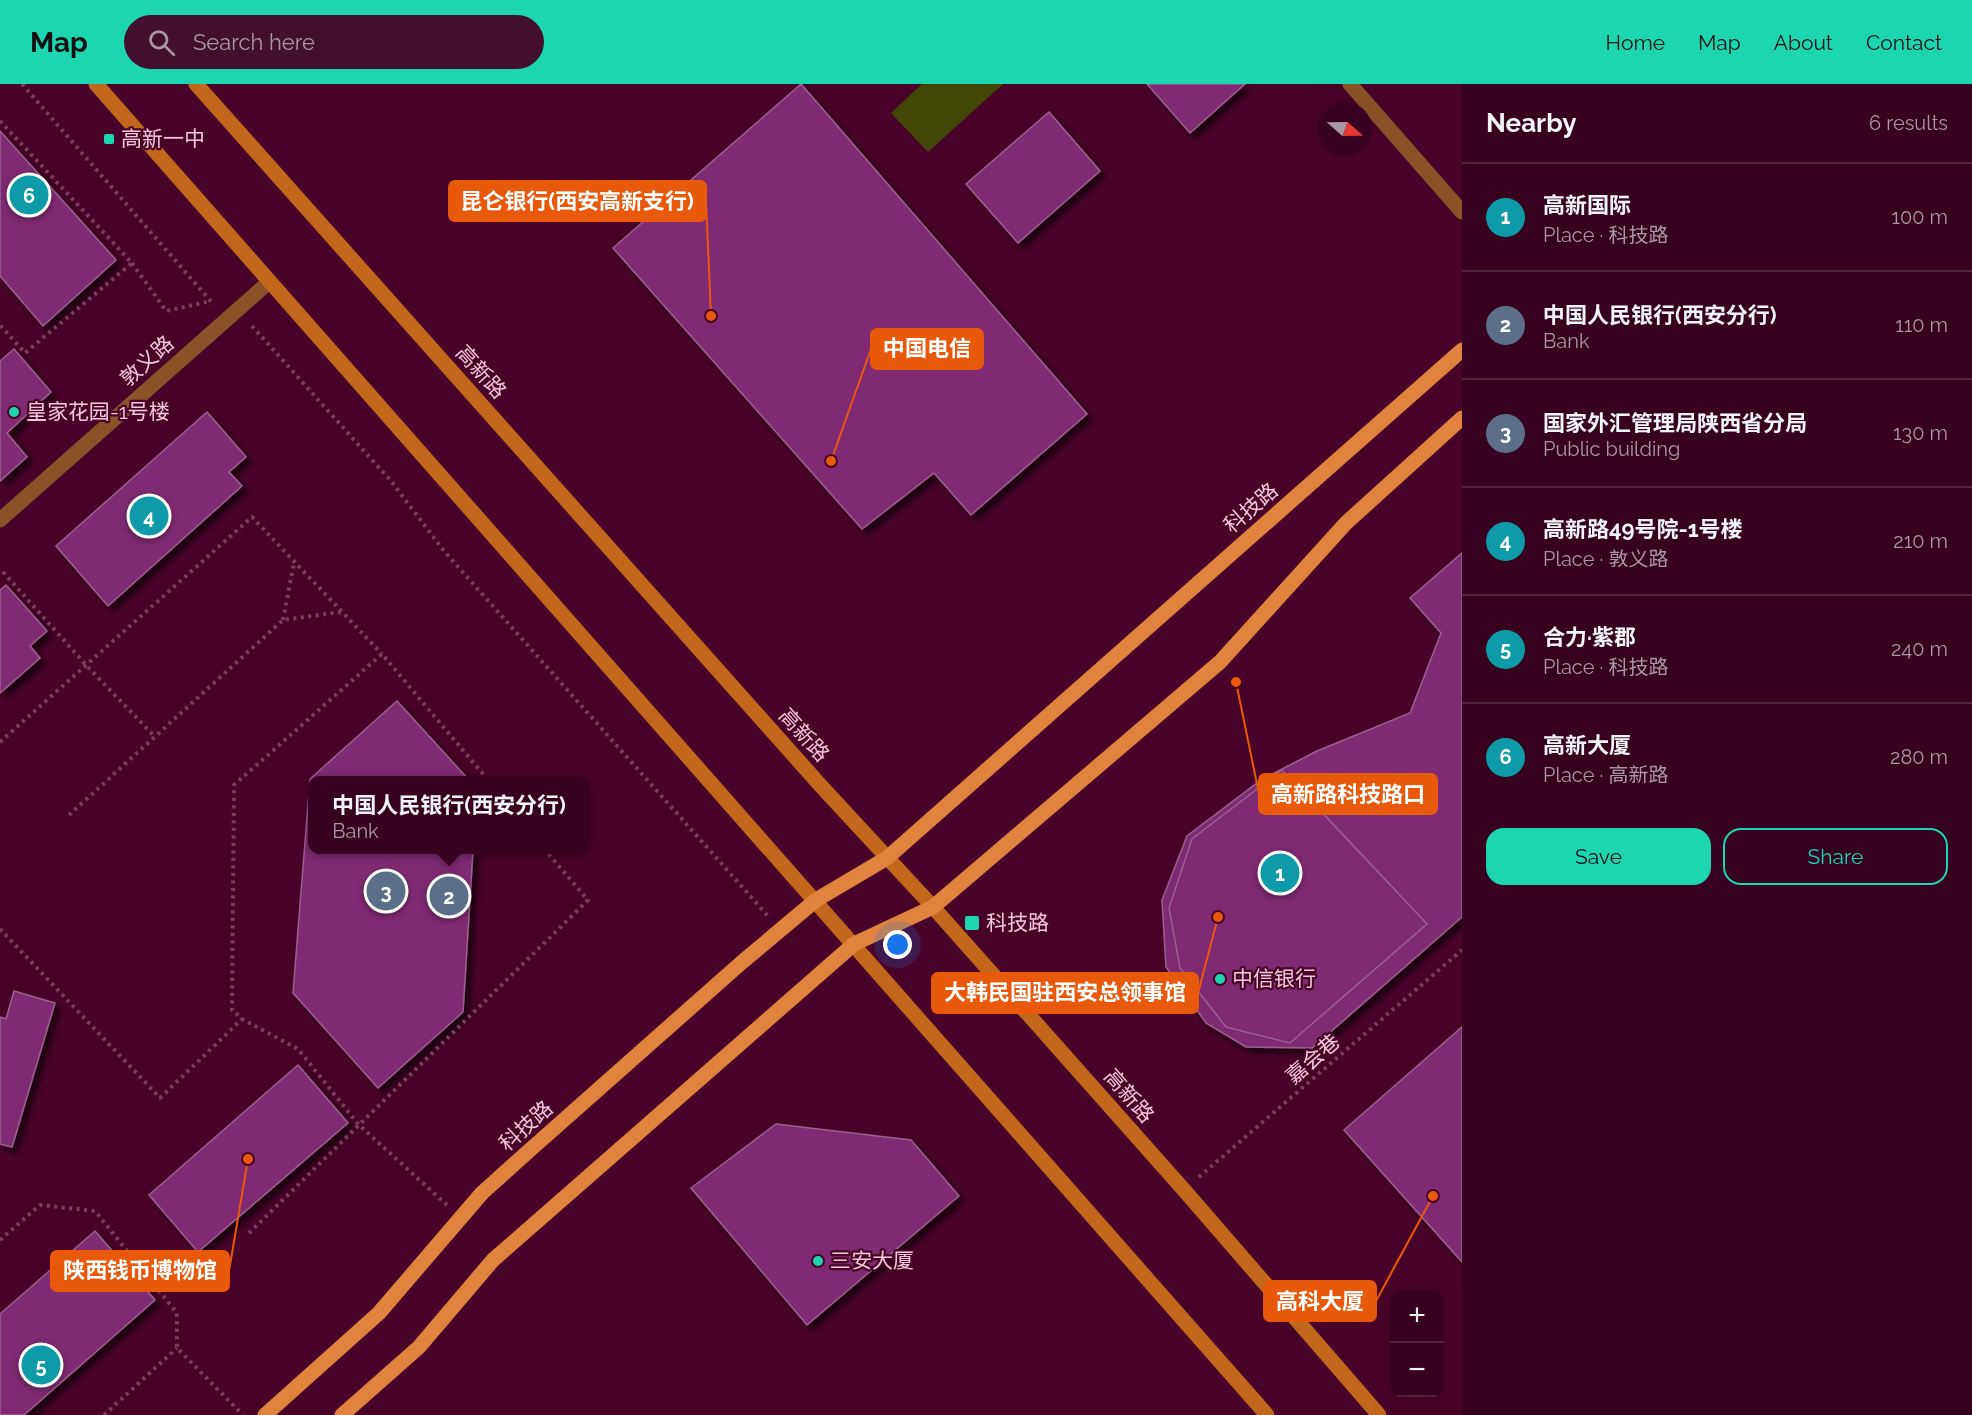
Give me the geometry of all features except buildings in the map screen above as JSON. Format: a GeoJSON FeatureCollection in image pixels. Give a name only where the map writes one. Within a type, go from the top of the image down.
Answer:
{"type":"FeatureCollection","features":[{"type":"Feature","properties":{"kind":"main road"},"geometry":{"type":"LineString","coordinates":[[96,84],[1267,1415]]}},
{"type":"Feature","properties":{"kind":"main road","name":"高新路"},"geometry":{"type":"LineString","coordinates":[[196,84],[933,907],[1184,1190],[1379,1415]]}},
{"type":"Feature","properties":{"kind":"main road","name":"科技路"},"geometry":{"type":"LineString","coordinates":[[265,1415],[379,1313],[482,1193],[816,900],[887,858],[1462,350]]}},
{"type":"Feature","properties":{"kind":"main road"},"geometry":{"type":"LineString","coordinates":[[342,1415],[419,1347],[493,1260],[854,944],[933,907],[1220,662],[1346,523],[1462,418]]}},
{"type":"Feature","properties":{"kind":"street"},"geometry":{"type":"LineString","coordinates":[[1350,84],[1462,212]]}},
{"type":"Feature","properties":{"kind":"street","name":"敦义路"},"geometry":{"type":"LineString","coordinates":[[0,520],[268,282]]}},
{"type":"Feature","properties":{"kind":"path"},"geometry":{"type":"LineString","coordinates":[[22,84],[211,301],[232,314],[391,481],[444,551],[780,930]]}},
{"type":"Feature","properties":{"kind":"path"},"geometry":{"type":"LineString","coordinates":[[0,121],[132,263],[166,311],[211,301]]}},
{"type":"Feature","properties":{"kind":"path"},"geometry":{"type":"LineString","coordinates":[[0,325],[25,353],[132,263]]}},
{"type":"Feature","properties":{"kind":"path"},"geometry":{"type":"LineString","coordinates":[[0,742],[252,517],[382,654],[485,776]]}},
{"type":"Feature","properties":{"kind":"path"},"geometry":{"type":"LineString","coordinates":[[283,620],[294,562]]}},
{"type":"Feature","properties":{"kind":"path"},"geometry":{"type":"LineString","coordinates":[[3,572],[86,665],[155,737]]}},
{"type":"Feature","properties":{"kind":"path"},"geometry":{"type":"LineString","coordinates":[[69,816],[283,620],[342,612]]}},
{"type":"Feature","properties":{"kind":"path"},"geometry":{"type":"LineString","coordinates":[[382,654],[234,785],[232,1010],[242,1019],[298,1049],[359,1125],[461,1218]]}},
{"type":"Feature","properties":{"kind":"path"},"geometry":{"type":"LineString","coordinates":[[249,1233],[588,900],[549,854]]}},
{"type":"Feature","properties":{"kind":"path"},"geometry":{"type":"LineString","coordinates":[[0,929],[160,1098],[242,1019]]}},
{"type":"Feature","properties":{"kind":"path","name":"嘉会巷"},"geometry":{"type":"LineString","coordinates":[[1184,1190],[1462,950]]}},
{"type":"Feature","properties":{"kind":"path"},"geometry":{"type":"LineString","coordinates":[[0,1240],[40,1206],[95,1211],[177,1313],[177,1348],[243,1415]]}},
{"type":"Feature","properties":{"kind":"path"},"geometry":{"type":"LineString","coordinates":[[104,1415],[177,1348]]}},
{"type":"Feature","properties":{"kind":"green space"},"geometry":{"type":"Polygon","coordinates":[[[922,84],[1003,84],[928,152],[891,113],[922,84]]]}},
{"type":"Feature","properties":{"kind":"place","name":"高新一中"},"geometry":{"type":"Point","coordinates":[109,139]}},
{"type":"Feature","properties":{"kind":"place","name":"高新大厦"},"geometry":{"type":"Point","coordinates":[29,195]}},
{"type":"Feature","properties":{"kind":"place","name":"昆仑银行(西安高新支行)"},"geometry":{"type":"Point","coordinates":[711,316]}},
{"type":"Feature","properties":{"kind":"place","name":"皇家花园-1号楼"},"geometry":{"type":"Point","coordinates":[14,412]}},
{"type":"Feature","properties":{"kind":"place","name":"中国电信"},"geometry":{"type":"Point","coordinates":[831,461]}},
{"type":"Feature","properties":{"kind":"place","name":"高新路49号院-1号楼"},"geometry":{"type":"Point","coordinates":[149,516]}},
{"type":"Feature","properties":{"kind":"place","name":"高新路科技路口"},"geometry":{"type":"Point","coordinates":[1236,682]}},
{"type":"Feature","properties":{"kind":"place","name":"高新国际"},"geometry":{"type":"Point","coordinates":[1280,873]}},
{"type":"Feature","properties":{"kind":"place","name":"国家外汇管理局陕西省分局"},"geometry":{"type":"Point","coordinates":[386,891]}},
{"type":"Feature","properties":{"kind":"place","name":"中国人民银行(西安分行)"},"geometry":{"type":"Point","coordinates":[449,896]}},
{"type":"Feature","properties":{"kind":"place","name":"大韩民国驻西安总领事馆"},"geometry":{"type":"Point","coordinates":[1218,917]}},
{"type":"Feature","properties":{"kind":"place","name":"科技路"},"geometry":{"type":"Point","coordinates":[972,923]}},
{"type":"Feature","properties":{"kind":"place","name":"中信银行"},"geometry":{"type":"Point","coordinates":[1220,979]}},
{"type":"Feature","properties":{"kind":"place","name":"陕西钱币博物馆"},"geometry":{"type":"Point","coordinates":[248,1159]}},
{"type":"Feature","properties":{"kind":"place","name":"高科大厦"},"geometry":{"type":"Point","coordinates":[1433,1196]}},
{"type":"Feature","properties":{"kind":"place","name":"三安大厦"},"geometry":{"type":"Point","coordinates":[818,1261]}},
{"type":"Feature","properties":{"kind":"place","name":"合力·紫郡"},"geometry":{"type":"Point","coordinates":[41,1365]}}]}
